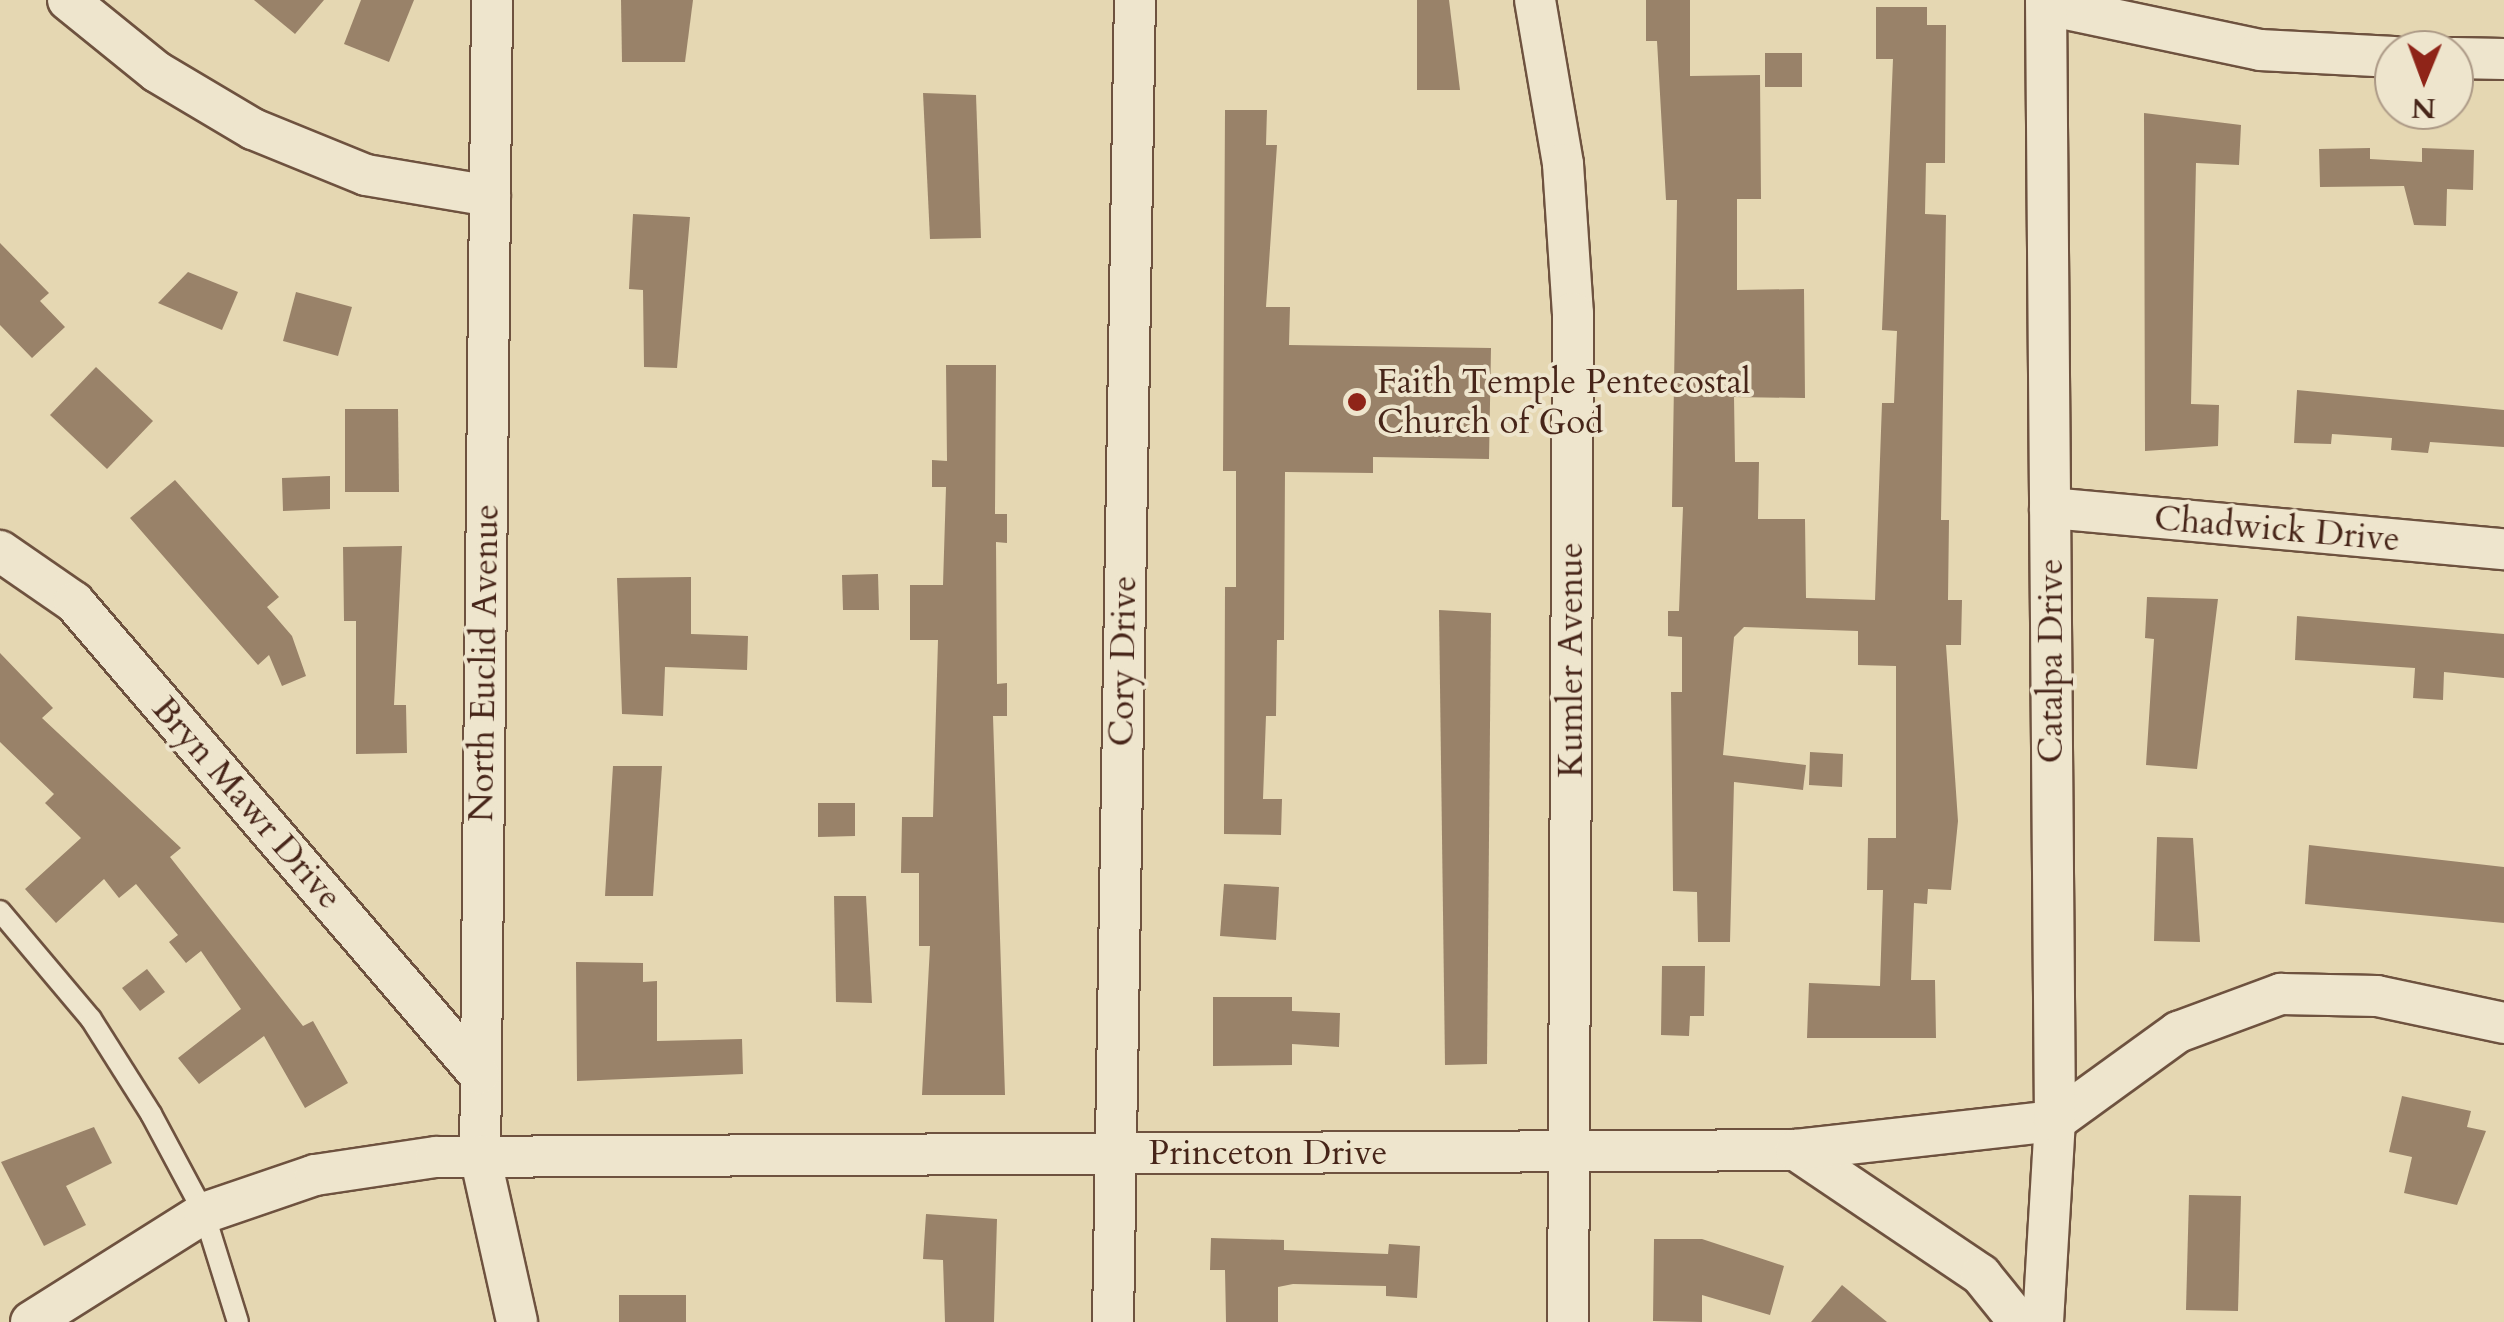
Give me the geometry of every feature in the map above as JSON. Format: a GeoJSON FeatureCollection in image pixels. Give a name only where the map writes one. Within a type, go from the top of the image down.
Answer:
{"type":"FeatureCollection","features":[{"type":"Feature","properties":{"kind":"street"},"geometry":{"type":"LineString","coordinates":[[68,0],[157,72],[253,129],[366,175],[490,196]]}},
{"type":"Feature","properties":{"kind":"street","name":"North Euclid Avenue"},"geometry":{"type":"LineString","coordinates":[[492,0],[480,1156],[516,1322]]}},
{"type":"Feature","properties":{"kind":"street","name":"Cory Drive"},"geometry":{"type":"LineString","coordinates":[[1113,1322],[1135,0]]}},
{"type":"Feature","properties":{"kind":"street","name":"Kumler Avenue"},"geometry":{"type":"LineString","coordinates":[[1536,0],[1562,164],[1573,313],[1568,1322]]}},
{"type":"Feature","properties":{"kind":"street"},"geometry":{"type":"LineString","coordinates":[[2046,2],[2260,50],[2374,56]]}},
{"type":"Feature","properties":{"kind":"street","name":"Catalpa Drive"},"geometry":{"type":"LineString","coordinates":[[2043,1322],[2055,1121],[2046,2]]}},
{"type":"Feature","properties":{"kind":"street"},"geometry":{"type":"LineString","coordinates":[[2474,59],[2504,60]]}},
{"type":"Feature","properties":{"kind":"street","name":"Chadwick Drive"},"geometry":{"type":"LineString","coordinates":[[2050,508],[2504,549]]}},
{"type":"Feature","properties":{"kind":"street","name":"Bryn Mawr Drive"},"geometry":{"type":"LineString","coordinates":[[0,551],[74,602],[480,1074]]}},
{"type":"Feature","properties":{"kind":"street","name":"Princeton Drive"},"geometry":{"type":"LineString","coordinates":[[31,1322],[204,1213],[315,1175],[480,1156],[1796,1150],[2055,1121],[2178,1032],[2281,994],[2377,996],[2504,1023]]}},
{"type":"Feature","properties":{"kind":"street"},"geometry":{"type":"LineString","coordinates":[[1796,1150],[1981,1275],[2019,1322]]}},
{"type":"Feature","properties":{"kind":"lane"},"geometry":{"type":"LineString","coordinates":[[0,911],[91,1019],[204,1213],[238,1322]]}},
{"type":"Feature","properties":{"kind":"building"},"geometry":{"type":"Polygon","coordinates":[[[254,0],[324,0],[295,34],[254,0]]]}},
{"type":"Feature","properties":{"kind":"building"},"geometry":{"type":"Polygon","coordinates":[[[361,0],[414,0],[389,62],[344,44],[361,0]]]}},
{"type":"Feature","properties":{"kind":"building"},"geometry":{"type":"Polygon","coordinates":[[[621,0],[693,0],[685,62],[622,62],[621,0]]]}},
{"type":"Feature","properties":{"kind":"building"},"geometry":{"type":"Polygon","coordinates":[[[1417,0],[1449,0],[1460,90],[1417,90],[1417,0]]]}},
{"type":"Feature","properties":{"kind":"building"},"geometry":{"type":"Polygon","coordinates":[[[1646,0],[1690,0],[1690,76],[1760,75],[1761,199],[1737,199],[1737,290],[1804,289],[1805,398],[1734,397],[1735,462],[1759,462],[1758,519],[1805,519],[1806,598],[1875,600],[1882,403],[1894,403],[1897,331],[1882,330],[1893,59],[1876,59],[1876,7],[1927,7],[1927,25],[1946,25],[1945,163],[1926,163],[1925,214],[1946,215],[1941,520],[1949,520],[1948,600],[1962,600],[1961,645],[1946,645],[1958,821],[1951,890],[1928,889],[1927,904],[1914,903],[1911,980],[1935,980],[1936,1038],[1807,1038],[1809,983],[1880,986],[1883,890],[1867,890],[1868,838],[1896,838],[1896,666],[1858,665],[1858,631],[1744,627],[1734,637],[1723,755],[1806,765],[1803,790],[1734,782],[1730,942],[1698,942],[1697,892],[1673,891],[1671,692],[1682,692],[1682,637],[1668,636],[1668,611],[1679,611],[1683,507],[1672,507],[1677,200],[1666,200],[1657,41],[1646,41],[1646,0]]]}},
{"type":"Feature","properties":{"kind":"building"},"geometry":{"type":"Polygon","coordinates":[[[1765,53],[1802,53],[1802,87],[1765,87],[1765,53]]]}},
{"type":"Feature","properties":{"kind":"building"},"geometry":{"type":"Polygon","coordinates":[[[923,93],[976,95],[981,238],[930,239],[923,93]]]}},
{"type":"Feature","properties":{"kind":"building"},"geometry":{"type":"Polygon","coordinates":[[[1225,110],[1267,110],[1266,145],[1277,145],[1266,307],[1290,307],[1289,345],[1491,348],[1489,459],[1373,457],[1373,473],[1285,472],[1284,640],[1277,640],[1276,716],[1266,716],[1263,799],[1282,799],[1281,835],[1224,834],[1225,587],[1236,587],[1236,471],[1223,471],[1225,110]]]}},
{"type":"Feature","properties":{"kind":"building"},"geometry":{"type":"Polygon","coordinates":[[[2144,113],[2241,125],[2239,165],[2196,163],[2191,404],[2219,405],[2218,446],[2145,451],[2144,113]]]}},
{"type":"Feature","properties":{"kind":"building"},"geometry":{"type":"Polygon","coordinates":[[[2370,148],[2370,159],[2422,162],[2422,148],[2474,150],[2473,190],[2447,189],[2446,226],[2414,225],[2404,186],[2320,187],[2319,149],[2370,148]]]}},
{"type":"Feature","properties":{"kind":"building"},"geometry":{"type":"Polygon","coordinates":[[[633,214],[690,217],[677,368],[644,367],[643,290],[629,289],[633,214]]]}},
{"type":"Feature","properties":{"kind":"building"},"geometry":{"type":"Polygon","coordinates":[[[0,243],[49,293],[40,301],[65,327],[32,358],[0,325],[0,243]]]}},
{"type":"Feature","properties":{"kind":"building"},"geometry":{"type":"Polygon","coordinates":[[[188,272],[238,292],[222,330],[158,303],[188,272]]]}},
{"type":"Feature","properties":{"kind":"building"},"geometry":{"type":"Polygon","coordinates":[[[296,292],[352,307],[338,356],[283,341],[296,292]]]}},
{"type":"Feature","properties":{"kind":"building"},"geometry":{"type":"Polygon","coordinates":[[[946,365],[996,365],[995,514],[1007,514],[1007,543],[996,542],[997,684],[1007,683],[1007,716],[993,716],[1005,1095],[922,1095],[930,946],[919,946],[919,873],[901,873],[902,817],[933,817],[938,640],[910,640],[910,585],[943,585],[946,487],[932,487],[932,460],[947,461],[946,365]]]}},
{"type":"Feature","properties":{"kind":"building"},"geometry":{"type":"Polygon","coordinates":[[[96,367],[153,421],[107,469],[50,415],[96,367]]]}},
{"type":"Feature","properties":{"kind":"building"},"geometry":{"type":"Polygon","coordinates":[[[2297,390],[2504,410],[2504,447],[2430,442],[2428,453],[2391,450],[2392,438],[2332,434],[2331,444],[2294,443],[2297,390]]]}},
{"type":"Feature","properties":{"kind":"building"},"geometry":{"type":"Polygon","coordinates":[[[345,409],[398,409],[399,492],[345,492],[345,409]]]}},
{"type":"Feature","properties":{"kind":"building"},"geometry":{"type":"Polygon","coordinates":[[[330,476],[330,509],[283,511],[282,478],[330,476]]]}},
{"type":"Feature","properties":{"kind":"building"},"geometry":{"type":"Polygon","coordinates":[[[175,480],[279,597],[267,607],[292,636],[306,676],[282,686],[269,655],[258,665],[130,518],[175,480]]]}},
{"type":"Feature","properties":{"kind":"building"},"geometry":{"type":"Polygon","coordinates":[[[402,546],[394,705],[406,705],[407,753],[356,754],[356,621],[344,621],[343,547],[402,546]]]}},
{"type":"Feature","properties":{"kind":"building"},"geometry":{"type":"Polygon","coordinates":[[[878,574],[879,610],[843,610],[842,575],[878,574]]]}},
{"type":"Feature","properties":{"kind":"building"},"geometry":{"type":"Polygon","coordinates":[[[691,577],[691,634],[748,636],[747,670],[665,667],[663,716],[622,714],[617,578],[691,577]]]}},
{"type":"Feature","properties":{"kind":"building"},"geometry":{"type":"Polygon","coordinates":[[[2147,597],[2218,599],[2197,769],[2146,765],[2154,639],[2145,638],[2147,597]]]}},
{"type":"Feature","properties":{"kind":"building"},"geometry":{"type":"Polygon","coordinates":[[[1439,610],[1491,613],[1487,1064],[1445,1065],[1439,610]]]}},
{"type":"Feature","properties":{"kind":"building"},"geometry":{"type":"Polygon","coordinates":[[[2297,616],[2504,634],[2504,678],[2444,672],[2443,700],[2413,698],[2415,668],[2295,660],[2297,616]]]}},
{"type":"Feature","properties":{"kind":"building"},"geometry":{"type":"Polygon","coordinates":[[[0,653],[53,708],[42,718],[181,848],[170,857],[303,1026],[313,1021],[348,1083],[305,1108],[264,1036],[199,1084],[178,1058],[241,1009],[201,951],[186,963],[169,942],[178,935],[136,884],[119,898],[104,879],[56,923],[25,889],[81,838],[45,803],[54,794],[0,742],[0,653]]]}},
{"type":"Feature","properties":{"kind":"building"},"geometry":{"type":"Polygon","coordinates":[[[1810,752],[1843,754],[1842,787],[1809,785],[1810,752]]]}},
{"type":"Feature","properties":{"kind":"building"},"geometry":{"type":"Polygon","coordinates":[[[613,766],[662,766],[653,896],[605,896],[613,766]]]}},
{"type":"Feature","properties":{"kind":"building"},"geometry":{"type":"Polygon","coordinates":[[[818,803],[855,803],[855,836],[818,837],[818,803]]]}},
{"type":"Feature","properties":{"kind":"building"},"geometry":{"type":"Polygon","coordinates":[[[2157,837],[2193,838],[2200,942],[2154,941],[2157,837]]]}},
{"type":"Feature","properties":{"kind":"building"},"geometry":{"type":"Polygon","coordinates":[[[2309,845],[2504,867],[2504,923],[2305,904],[2309,845]]]}},
{"type":"Feature","properties":{"kind":"building"},"geometry":{"type":"Polygon","coordinates":[[[1224,884],[1279,887],[1276,940],[1220,936],[1224,884]]]}},
{"type":"Feature","properties":{"kind":"building"},"geometry":{"type":"Polygon","coordinates":[[[834,896],[866,896],[872,1003],[836,1002],[834,896]]]}},
{"type":"Feature","properties":{"kind":"building"},"geometry":{"type":"Polygon","coordinates":[[[576,962],[643,963],[643,982],[657,981],[657,1041],[742,1039],[743,1074],[577,1081],[576,962]]]}},
{"type":"Feature","properties":{"kind":"building"},"geometry":{"type":"Polygon","coordinates":[[[1662,966],[1705,966],[1704,1016],[1690,1016],[1689,1036],[1661,1035],[1662,966]]]}},
{"type":"Feature","properties":{"kind":"building"},"geometry":{"type":"Polygon","coordinates":[[[147,969],[165,992],[140,1011],[122,988],[147,969]]]}},
{"type":"Feature","properties":{"kind":"building"},"geometry":{"type":"Polygon","coordinates":[[[1213,997],[1292,997],[1292,1011],[1340,1013],[1339,1047],[1292,1044],[1292,1065],[1213,1066],[1213,997]]]}},
{"type":"Feature","properties":{"kind":"building"},"geometry":{"type":"Polygon","coordinates":[[[2402,1096],[2471,1111],[2467,1127],[2486,1131],[2457,1205],[2404,1193],[2412,1157],[2389,1152],[2402,1096]]]}},
{"type":"Feature","properties":{"kind":"building"},"geometry":{"type":"Polygon","coordinates":[[[94,1127],[112,1163],[66,1186],[86,1225],[44,1246],[1,1162],[94,1127]]]}},
{"type":"Feature","properties":{"kind":"building"},"geometry":{"type":"Polygon","coordinates":[[[2189,1195],[2241,1196],[2238,1311],[2186,1310],[2189,1195]]]}},
{"type":"Feature","properties":{"kind":"building"},"geometry":{"type":"Polygon","coordinates":[[[926,1214],[997,1219],[994,1322],[945,1322],[943,1260],[923,1259],[926,1214]]]}},
{"type":"Feature","properties":{"kind":"building"},"geometry":{"type":"Polygon","coordinates":[[[1211,1238],[1284,1240],[1284,1250],[1388,1254],[1389,1244],[1420,1246],[1417,1298],[1386,1296],[1386,1286],[1293,1284],[1278,1287],[1278,1322],[1226,1322],[1225,1270],[1210,1270],[1211,1238]]]}},
{"type":"Feature","properties":{"kind":"building"},"geometry":{"type":"Polygon","coordinates":[[[1654,1239],[1702,1239],[1784,1266],[1770,1315],[1702,1295],[1702,1322],[1653,1321],[1654,1239]]]}},
{"type":"Feature","properties":{"kind":"building"},"geometry":{"type":"Polygon","coordinates":[[[1842,1285],[1887,1322],[1811,1322],[1842,1285]]]}},
{"type":"Feature","properties":{"kind":"building"},"geometry":{"type":"Polygon","coordinates":[[[619,1295],[686,1295],[686,1322],[619,1322],[619,1295]]]}},
{"type":"Feature","properties":{"kind":"place","name":"Faith Temple Pentecostal Church of God"},"geometry":{"type":"Point","coordinates":[1357,402]}}]}
